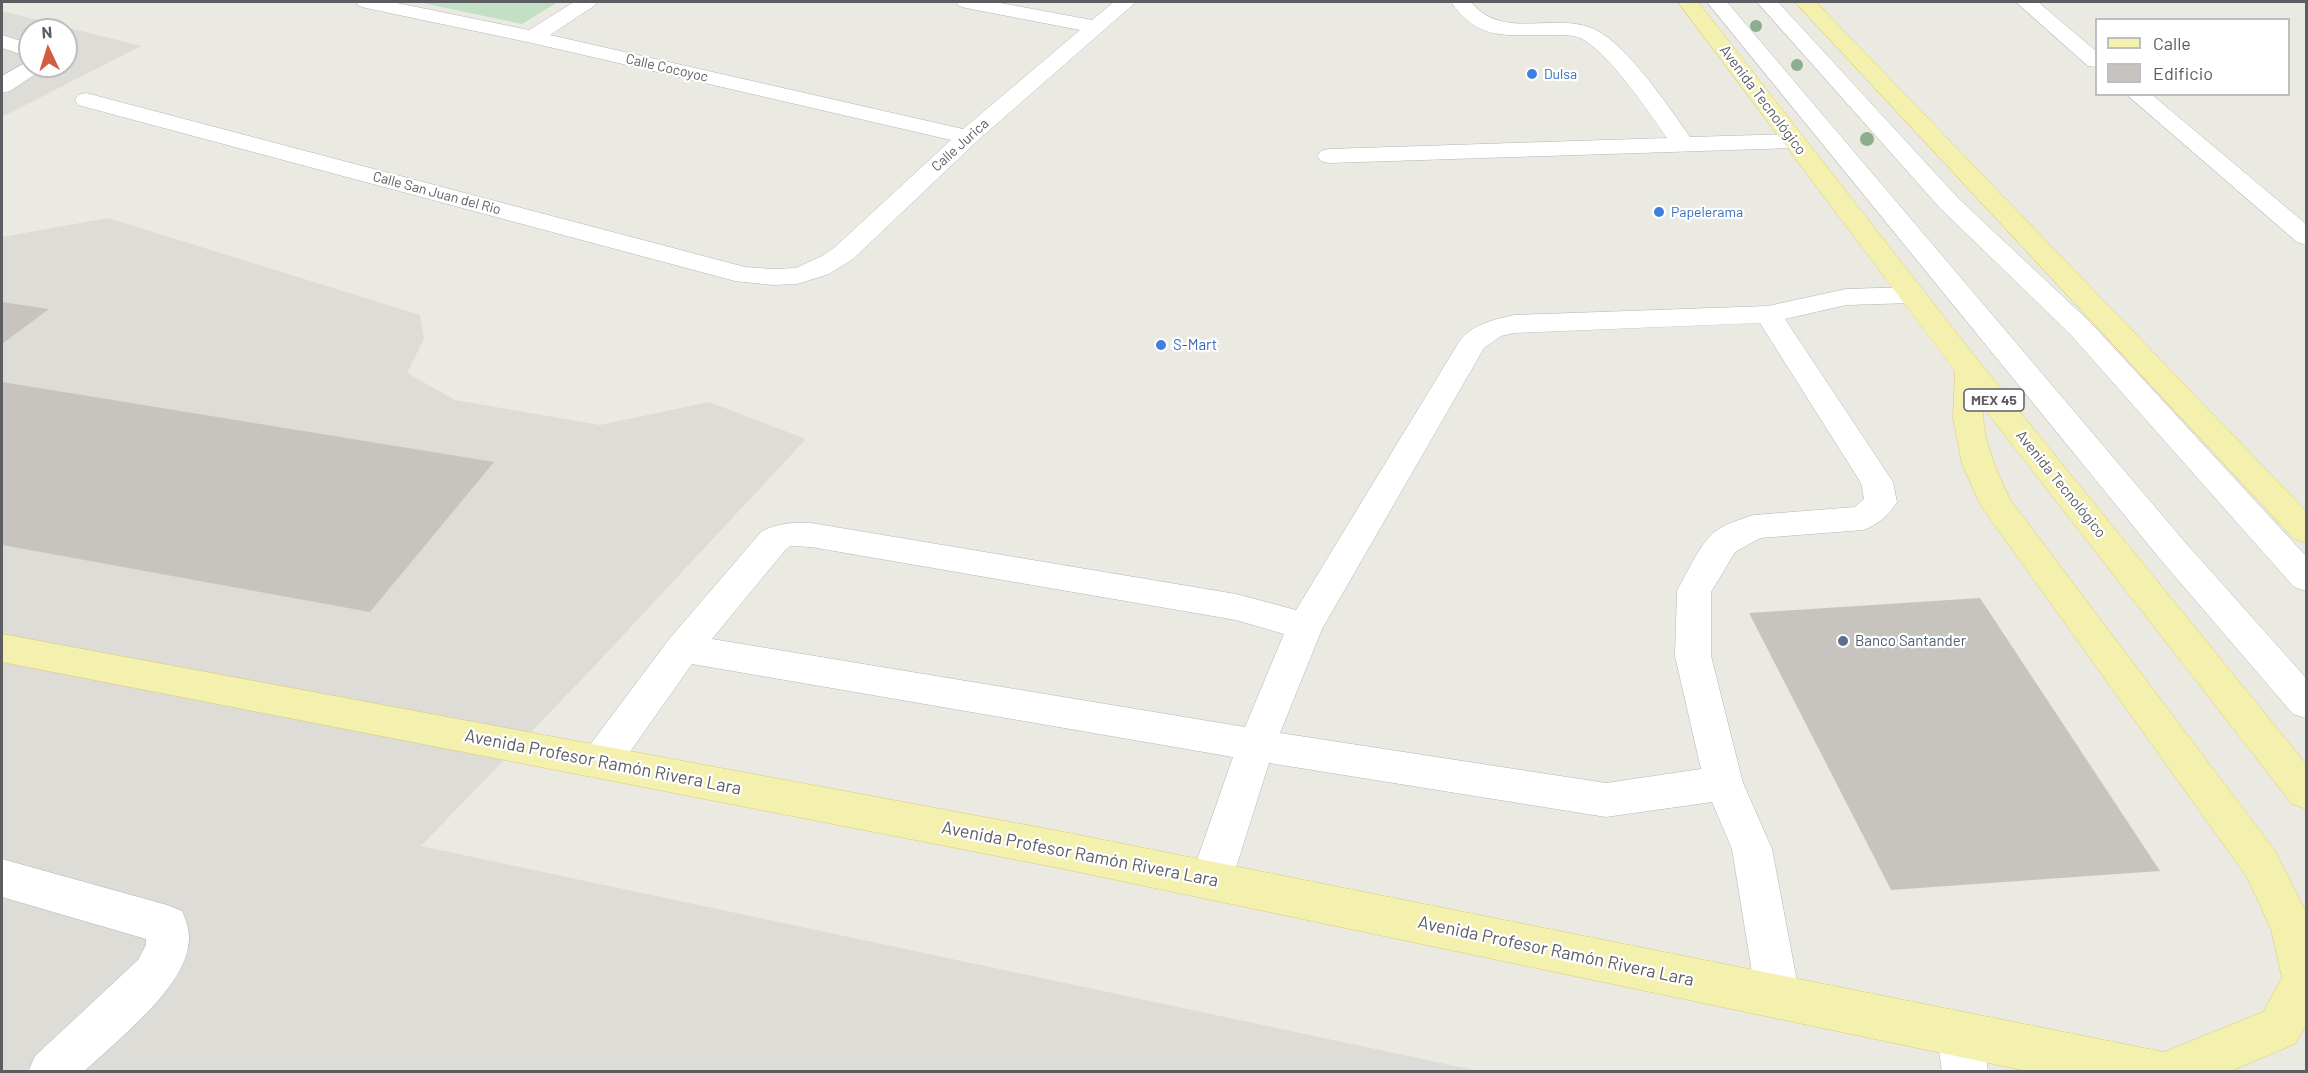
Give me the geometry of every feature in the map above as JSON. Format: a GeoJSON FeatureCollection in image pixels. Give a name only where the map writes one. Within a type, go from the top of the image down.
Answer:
{"type":"FeatureCollection","features":[{"type":"Feature","properties":{"kind":"main road","name":"Avenida Tecnológico"},"geometry":{"type":"LineString","coordinates":[[1688,2],[1970,369],[2307,792]]}},
{"type":"Feature","properties":{"kind":"main road"},"geometry":{"type":"LineString","coordinates":[[1805,2],[2307,531]]}},
{"type":"Feature","properties":{"kind":"main road"},"geometry":{"type":"LineString","coordinates":[[1970,369],[1968,418],[1978,464],[1997,506],[2261,864],[2292,927],[2304,978],[2294,1006],[2280,1028],[2171,1071]]}},
{"type":"Feature","properties":{"kind":"main road","name":"Avenida Profesor Ramón Rivera Lara"},"geometry":{"type":"LineString","coordinates":[[2,648],[602,761],[1210,880],[1778,997],[1963,1054],[2156,1071]]}},
{"type":"Feature","properties":{"kind":"street","name":"Calle Cocoyoc"},"geometry":{"type":"LineString","coordinates":[[366,2],[532,37],[968,137]]}},
{"type":"Feature","properties":{"kind":"street"},"geometry":{"type":"LineString","coordinates":[[532,37],[587,2]]}},
{"type":"Feature","properties":{"kind":"street"},"geometry":{"type":"LineString","coordinates":[[966,2],[1095,27]]}},
{"type":"Feature","properties":{"kind":"street","name":"Calle Jurica"},"geometry":{"type":"LineString","coordinates":[[789,279],[807,275],[826,266],[844,253],[968,137],[1126,2]]}},
{"type":"Feature","properties":{"kind":"street"},"geometry":{"type":"LineString","coordinates":[[1461,2],[1477,20],[1495,27],[1570,31],[1595,37],[1663,114],[1683,145]]}},
{"type":"Feature","properties":{"kind":"street"},"geometry":{"type":"LineString","coordinates":[[1717,2],[2172,550],[2307,703]]}},
{"type":"Feature","properties":{"kind":"street"},"geometry":{"type":"LineString","coordinates":[[1767,2],[1949,203],[2080,328],[2307,578]]}},
{"type":"Feature","properties":{"kind":"street"},"geometry":{"type":"LineString","coordinates":[[2026,2],[2095,59]]}},
{"type":"Feature","properties":{"kind":"street"},"geometry":{"type":"LineString","coordinates":[[2,41],[18,47]]}},
{"type":"Feature","properties":{"kind":"street"},"geometry":{"type":"LineString","coordinates":[[2,86],[18,75]]}},
{"type":"Feature","properties":{"kind":"street"},"geometry":{"type":"LineString","coordinates":[[2139,96],[2307,237]]}},
{"type":"Feature","properties":{"kind":"street","name":"Calle San Juan del Rio"},"geometry":{"type":"LineString","coordinates":[[86,100],[744,275],[789,279]]}},
{"type":"Feature","properties":{"kind":"street"},"geometry":{"type":"LineString","coordinates":[[1329,156],[1794,141]]}},
{"type":"Feature","properties":{"kind":"street"},"geometry":{"type":"LineString","coordinates":[[1210,880],[1256,745],[1305,626],[1473,342],[1491,330],[1514,324],[1768,314],[1846,297],[1913,294]]}},
{"type":"Feature","properties":{"kind":"street"},"geometry":{"type":"LineString","coordinates":[[1768,314],[1877,482],[1881,502],[1863,518],[1754,527],[1723,543],[1694,591],[1693,656],[1724,783],[1752,849],[1778,997]]}},
{"type":"Feature","properties":{"kind":"street"},"geometry":{"type":"LineString","coordinates":[[602,761],[683,648],[774,540],[786,534],[811,535],[1236,607],[1305,626]]}},
{"type":"Feature","properties":{"kind":"street"},"geometry":{"type":"LineString","coordinates":[[683,648],[1256,745],[1606,800],[1724,783]]}},
{"type":"Feature","properties":{"kind":"street"},"geometry":{"type":"LineString","coordinates":[[2,878],[167,925],[166,948],[153,975],[51,1071]]}},
{"type":"Feature","properties":{"kind":"shaded area"},"geometry":{"type":"Polygon","coordinates":[[[2,11],[30,18],[18,18],[18,78],[78,78],[78,30],[141,46],[2,117],[2,11]]]}},
{"type":"Feature","properties":{"kind":"shaded area"},"geometry":{"type":"Polygon","coordinates":[[[108,218],[420,315],[424,339],[407,373],[455,400],[600,425],[709,402],[806,439],[587,674],[421,846],[1479,1071],[2,1072],[2,237],[108,218]]]}},
{"type":"Feature","properties":{"kind":"green space"},"geometry":{"type":"Polygon","coordinates":[[[418,2],[558,2],[522,24],[418,2]]]}},
{"type":"Feature","properties":{"kind":"building"},"geometry":{"type":"Polygon","coordinates":[[[2,302],[49,309],[2,344],[2,302]]]}},
{"type":"Feature","properties":{"kind":"building"},"geometry":{"type":"Polygon","coordinates":[[[2,382],[494,462],[370,612],[2,545],[2,382]]]}},
{"type":"Feature","properties":{"kind":"building"},"geometry":{"type":"Polygon","coordinates":[[[1980,598],[2160,871],[1891,890],[1749,613],[1980,598]]]}},
{"type":"Feature","properties":{"kind":"place","name":"Dulsa"},"geometry":{"type":"Point","coordinates":[1532,74]}},
{"type":"Feature","properties":{"kind":"place","name":"Papelerama"},"geometry":{"type":"Point","coordinates":[1659,212]}},
{"type":"Feature","properties":{"kind":"place","name":"S-Mart"},"geometry":{"type":"Point","coordinates":[1161,345]}},
{"type":"Feature","properties":{"kind":"place","name":"Banco Santander"},"geometry":{"type":"Point","coordinates":[1843,641]}}]}
